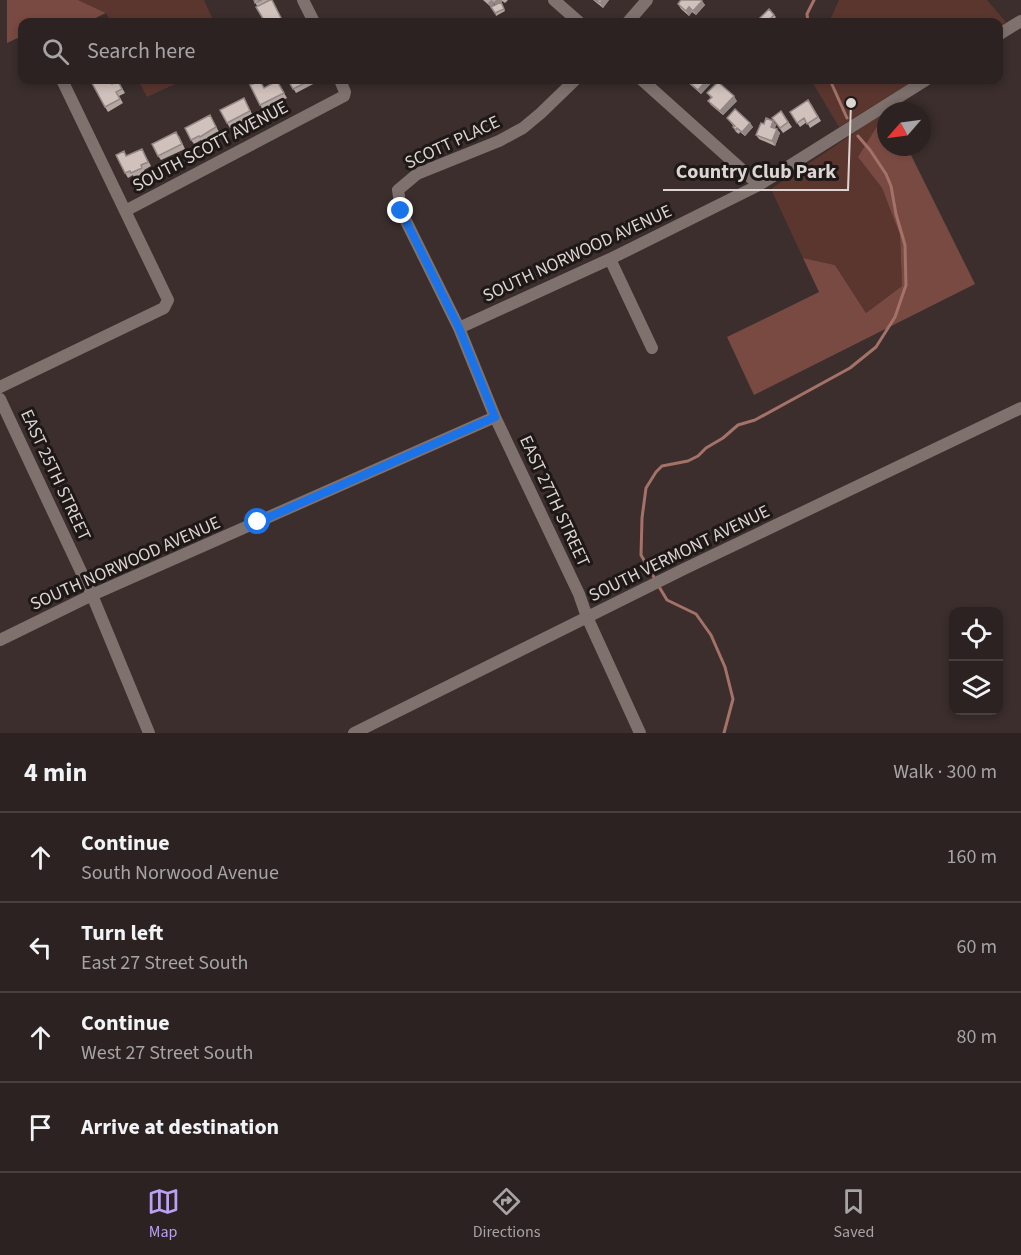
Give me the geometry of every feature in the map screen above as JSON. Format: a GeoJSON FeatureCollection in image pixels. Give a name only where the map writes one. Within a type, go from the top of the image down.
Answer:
{"type":"FeatureCollection","features":[{"type":"Feature","properties":{"kind":"street"},"geometry":{"type":"LineString","coordinates":[[303,0],[312,18]]}},
{"type":"Feature","properties":{"kind":"street"},"geometry":{"type":"LineString","coordinates":[[554,0],[574,18]]}},
{"type":"Feature","properties":{"kind":"street"},"geometry":{"type":"LineString","coordinates":[[631,18],[647,0]]}},
{"type":"Feature","properties":{"kind":"street"},"geometry":{"type":"LineString","coordinates":[[1003,32],[1021,21]]}},
{"type":"Feature","properties":{"kind":"street"},"geometry":{"type":"LineString","coordinates":[[0,387],[164,308],[168,300],[64,84]]}},
{"type":"Feature","properties":{"kind":"street","name":"SOUTH SCOTT AVENUE"},"geometry":{"type":"LineString","coordinates":[[125,211],[344,96],[342,84]]}},
{"type":"Feature","properties":{"kind":"street","name":"SCOTT PLACE"},"geometry":{"type":"LineString","coordinates":[[398,190],[417,174],[499,141],[523,128],[571,84]]}},
{"type":"Feature","properties":{"kind":"street"},"geometry":{"type":"LineString","coordinates":[[646,84],[759,185]]}},
{"type":"Feature","properties":{"kind":"street","name":"SOUTH NORWOOD AVENUE"},"geometry":{"type":"LineString","coordinates":[[459,328],[610,259],[759,185],[920,84]]}},
{"type":"Feature","properties":{"kind":"street","name":"EAST 27TH STREET"},"geometry":{"type":"LineString","coordinates":[[398,190],[401,211],[459,328],[495,417],[579,594],[587,617],[640,733]]}},
{"type":"Feature","properties":{"kind":"street"},"geometry":{"type":"LineString","coordinates":[[610,259],[652,348]]}},
{"type":"Feature","properties":{"kind":"street","name":"EAST 25TH STREET"},"geometry":{"type":"LineString","coordinates":[[0,399],[92,595],[149,733]]}},
{"type":"Feature","properties":{"kind":"street","name":"SOUTH VERMONT AVENUE"},"geometry":{"type":"LineString","coordinates":[[354,733],[684,569],[1021,408]]}},
{"type":"Feature","properties":{"kind":"street","name":"SOUTH NORWOOD AVENUE"},"geometry":{"type":"LineString","coordinates":[[0,640],[92,595],[495,417]]}},
{"type":"Feature","properties":{"kind":"shaded area"},"geometry":{"type":"Polygon","coordinates":[[[7,0],[78,0],[106,13],[95,18],[18,18],[18,38],[7,43],[7,0]]]}},
{"type":"Feature","properties":{"kind":"shaded area"},"geometry":{"type":"Polygon","coordinates":[[[78,0],[204,0],[212,18],[109,18],[106,13],[78,0]]]}},
{"type":"Feature","properties":{"kind":"shaded area"},"geometry":{"type":"Polygon","coordinates":[[[839,0],[987,0],[1003,18],[831,18],[839,0]]]}},
{"type":"Feature","properties":{"kind":"shaded area"},"geometry":{"type":"Polygon","coordinates":[[[140,84],[175,84],[147,97],[140,84]]]}},
{"type":"Feature","properties":{"kind":"shaded area"},"geometry":{"type":"Polygon","coordinates":[[[813,84],[909,84],[839,127],[813,84]]]}},
{"type":"Feature","properties":{"kind":"shaded area"},"geometry":{"type":"Polygon","coordinates":[[[877,117],[877,128],[859,157],[882,188],[900,235],[902,286],[866,313],[835,265],[803,258],[771,189],[877,117]]]}},
{"type":"Feature","properties":{"kind":"shaded area"},"geometry":{"type":"Polygon","coordinates":[[[877,126],[877,156],[911,156],[975,284],[754,395],[727,337],[819,292],[803,258],[835,265],[866,313],[902,286],[900,235],[882,188],[858,157],[877,126]]]}},
{"type":"Feature","properties":{"kind":"building"},"geometry":{"type":"Polygon","coordinates":[[[272,0],[281,18],[263,18],[256,7],[272,0]]]}},
{"type":"Feature","properties":{"kind":"building"},"geometry":{"type":"Polygon","coordinates":[[[681,0],[702,1],[693,11],[689,7],[686,11],[678,4],[681,0]]]}},
{"type":"Feature","properties":{"kind":"building"},"geometry":{"type":"Polygon","coordinates":[[[501,2],[504,9],[495,13],[491,7],[501,2]]]}},
{"type":"Feature","properties":{"kind":"building"},"geometry":{"type":"Polygon","coordinates":[[[769,9],[774,15],[771,18],[760,18],[769,9]]]}},
{"type":"Feature","properties":{"kind":"building"},"geometry":{"type":"Polygon","coordinates":[[[93,84],[120,84],[122,89],[116,92],[120,99],[105,107],[93,84]]]}},
{"type":"Feature","properties":{"kind":"building"},"geometry":{"type":"Polygon","coordinates":[[[262,84],[264,88],[271,84],[279,84],[284,93],[260,105],[250,85],[262,84]]]}},
{"type":"Feature","properties":{"kind":"building"},"geometry":{"type":"Polygon","coordinates":[[[290,84],[303,84],[293,89],[290,84]]]}},
{"type":"Feature","properties":{"kind":"building"},"geometry":{"type":"Polygon","coordinates":[[[691,84],[703,84],[698,90],[691,84]]]}},
{"type":"Feature","properties":{"kind":"building"},"geometry":{"type":"Polygon","coordinates":[[[716,84],[720,84],[734,96],[720,111],[708,101],[712,97],[707,93],[716,84]]]}},
{"type":"Feature","properties":{"kind":"building"},"geometry":{"type":"Polygon","coordinates":[[[244,98],[250,111],[227,123],[220,110],[244,98]]]}},
{"type":"Feature","properties":{"kind":"building"},"geometry":{"type":"Polygon","coordinates":[[[808,100],[818,117],[807,124],[804,118],[797,123],[790,112],[808,100]]]}},
{"type":"Feature","properties":{"kind":"building"},"geometry":{"type":"Polygon","coordinates":[[[735,109],[750,123],[742,132],[737,128],[736,130],[727,118],[735,109]]]}},
{"type":"Feature","properties":{"kind":"building"},"geometry":{"type":"Polygon","coordinates":[[[781,111],[788,122],[780,128],[772,118],[781,111]]]}},
{"type":"Feature","properties":{"kind":"building"},"geometry":{"type":"Polygon","coordinates":[[[210,115],[216,127],[191,140],[185,128],[210,115]]]}},
{"type":"Feature","properties":{"kind":"building"},"geometry":{"type":"Polygon","coordinates":[[[766,118],[773,121],[771,127],[777,129],[772,141],[756,135],[766,118]]]}},
{"type":"Feature","properties":{"kind":"building"},"geometry":{"type":"Polygon","coordinates":[[[176,132],[182,144],[158,156],[152,144],[176,132]]]}},
{"type":"Feature","properties":{"kind":"building"},"geometry":{"type":"Polygon","coordinates":[[[142,149],[148,162],[141,165],[142,168],[125,173],[116,155],[124,151],[126,156],[142,149]]]}},
{"type":"Feature","properties":{"kind":"waterway"},"geometry":{"type":"LineString","coordinates":[[808,18],[807,14],[814,0]]}},
{"type":"Feature","properties":{"kind":"waterway"},"geometry":{"type":"LineString","coordinates":[[832,84],[847,118]]}},
{"type":"Feature","properties":{"kind":"waterway"},"geometry":{"type":"LineString","coordinates":[[655,579],[641,555],[646,488],[656,472],[662,466],[688,461],[698,456],[738,425],[755,420],[850,368],[876,347],[895,317],[906,285],[905,245],[886,174],[858,136]]}},
{"type":"Feature","properties":{"kind":"waterway"},"geometry":{"type":"LineString","coordinates":[[658,585],[667,600],[696,614],[711,635],[725,667],[733,699],[724,733]]}},
{"type":"Feature","properties":{"kind":"place","name":"Country Club Park"},"geometry":{"type":"Point","coordinates":[851,103]}},
{"type":"Feature","properties":{"kind":"route"},"geometry":{"type":"LineString","coordinates":[[258,522],[495,417],[459,328],[401,211]]}}]}
